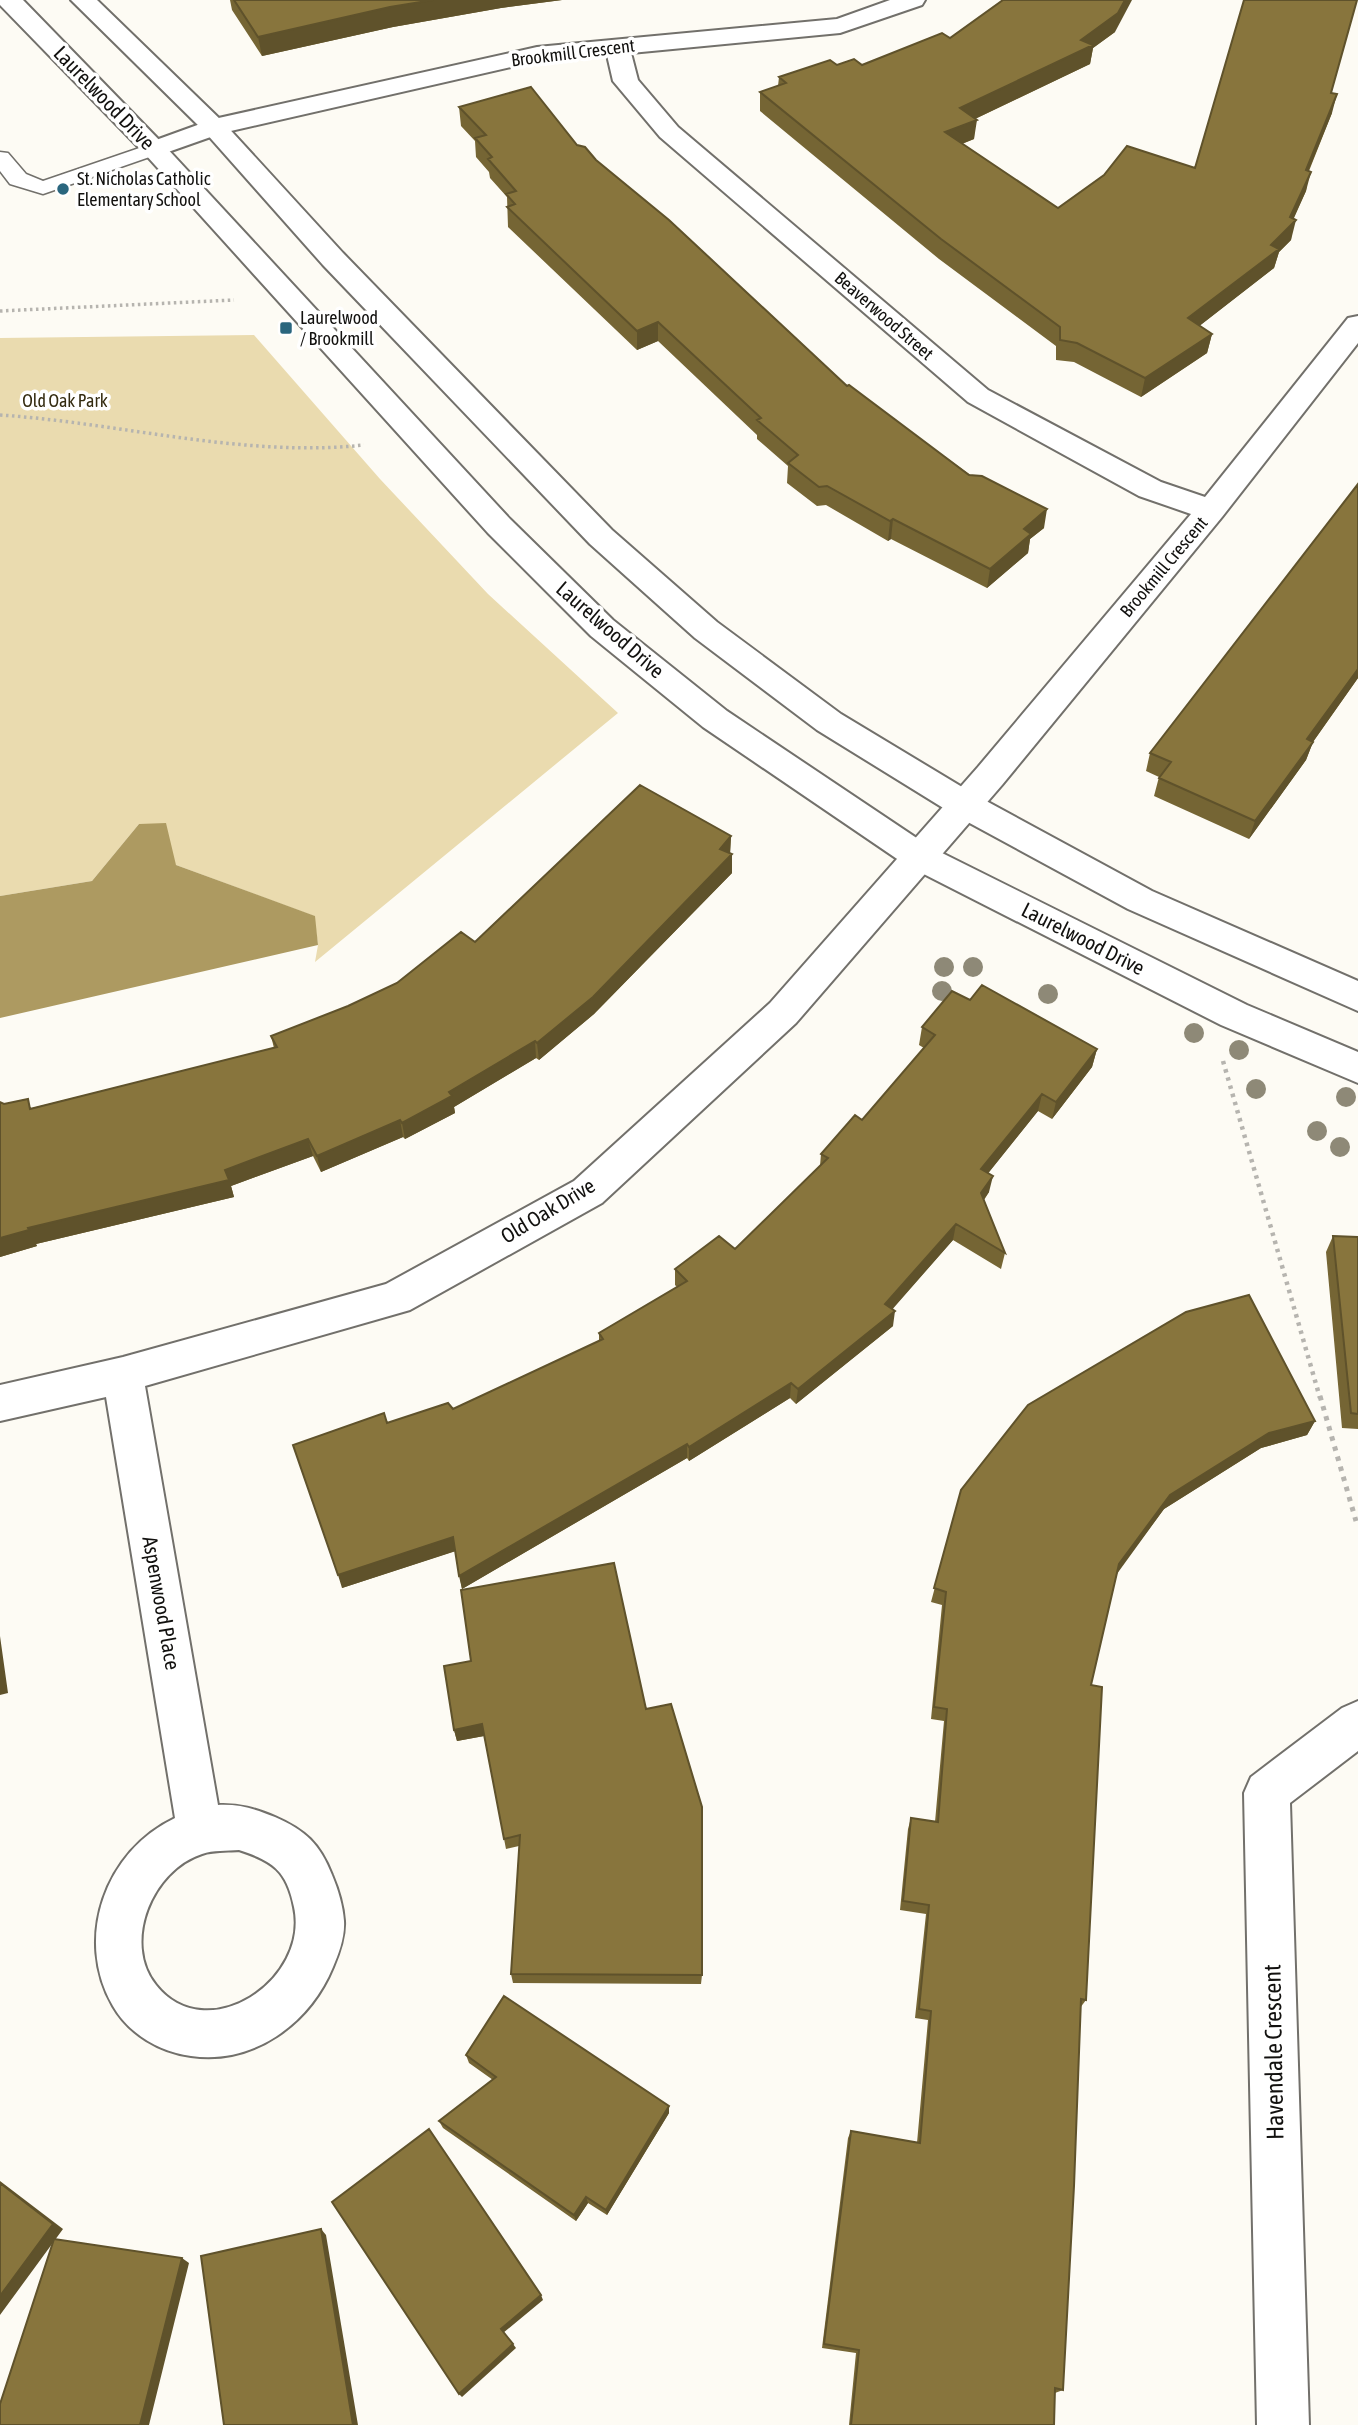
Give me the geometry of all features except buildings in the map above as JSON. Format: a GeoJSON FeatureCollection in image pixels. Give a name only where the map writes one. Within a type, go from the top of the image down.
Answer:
{"type":"FeatureCollection","features":[{"type":"Feature","properties":{"kind":"street","name":"Laurelwood Drive"},"geometry":{"type":"LineString","coordinates":[[9,0],[154,149],[499,526],[601,628],[715,719],[918,856],[1234,1015],[1358,1068]]}},
{"type":"Feature","properties":{"kind":"street"},"geometry":{"type":"LineString","coordinates":[[83,0],[214,127],[333,259],[601,537],[706,630],[829,722],[965,805],[1140,900],[1358,997]]}},
{"type":"Feature","properties":{"kind":"street","name":"Brookmill Crescent"},"geometry":{"type":"LineString","coordinates":[[154,149],[214,127],[537,54],[840,26],[913,0]]}},
{"type":"Feature","properties":{"kind":"street","name":"Beaverwood Street"},"geometry":{"type":"LineString","coordinates":[[617,47],[626,82],[669,132],[978,396],[1150,489],[1211,510]]}},
{"type":"Feature","properties":{"kind":"street","name":"Brookmill Crescent"},"geometry":{"type":"LineString","coordinates":[[965,805],[1211,510],[1358,324]]}},
{"type":"Feature","properties":{"kind":"street","name":"Old Oak Drive"},"geometry":{"type":"LineString","coordinates":[[0,1404],[123,1375],[396,1298],[588,1192],[783,1013],[965,805]]}},
{"type":"Feature","properties":{"kind":"street","name":"Aspenwood Place"},"geometry":{"type":"LineString","coordinates":[[123,1375],[200,1831]]}},
{"type":"Feature","properties":{"kind":"street","name":"Havendale Crescent"},"geometry":{"type":"LineString","coordinates":[[1283,2425],[1267,1793],[1358,1723]]}},
{"type":"Feature","properties":{"kind":"street"},"geometry":{"type":"LineString","coordinates":[[239,1827],[271,1837],[297,1857],[314,1886],[321,1924],[312,1960],[289,1997],[259,2022],[223,2033],[197,2034],[163,2025],[136,2003],[121,1972],[117,1927],[128,1892],[140,1873],[167,1847],[200,1831],[239,1827]]}},
{"type":"Feature","properties":{"kind":"lane"},"geometry":{"type":"LineString","coordinates":[[0,158],[18,179],[43,188],[154,149]]}},
{"type":"Feature","properties":{"kind":"path"},"geometry":{"type":"LineString","coordinates":[[0,311],[238,300]]}},
{"type":"Feature","properties":{"kind":"path"},"geometry":{"type":"LineString","coordinates":[[0,415],[62,419],[180,438],[326,449],[360,447],[368,442]]}},
{"type":"Feature","properties":{"kind":"path"},"geometry":{"type":"LineString","coordinates":[[1223,1059],[1356,1521]]}},
{"type":"Feature","properties":{"kind":"green space","name":"Old Oak Park"},"geometry":{"type":"Polygon","coordinates":[[[254,335],[380,479],[488,594],[618,713],[315,962],[318,945],[314,916],[176,865],[139,824],[92,881],[0,896],[0,338],[254,335]]]}},
{"type":"Feature","properties":{"kind":"shaded area"},"geometry":{"type":"Polygon","coordinates":[[[166,823],[176,865],[315,916],[318,945],[0,1018],[0,896],[92,881],[139,824],[166,823]]]}},
{"type":"Feature","properties":{"kind":"place","name":"St. Nicholas Catholic Elementary School"},"geometry":{"type":"Point","coordinates":[63,189]}},
{"type":"Feature","properties":{"kind":"place","name":"Laurelwood / Brookmill"},"geometry":{"type":"Point","coordinates":[286,328]}}]}
